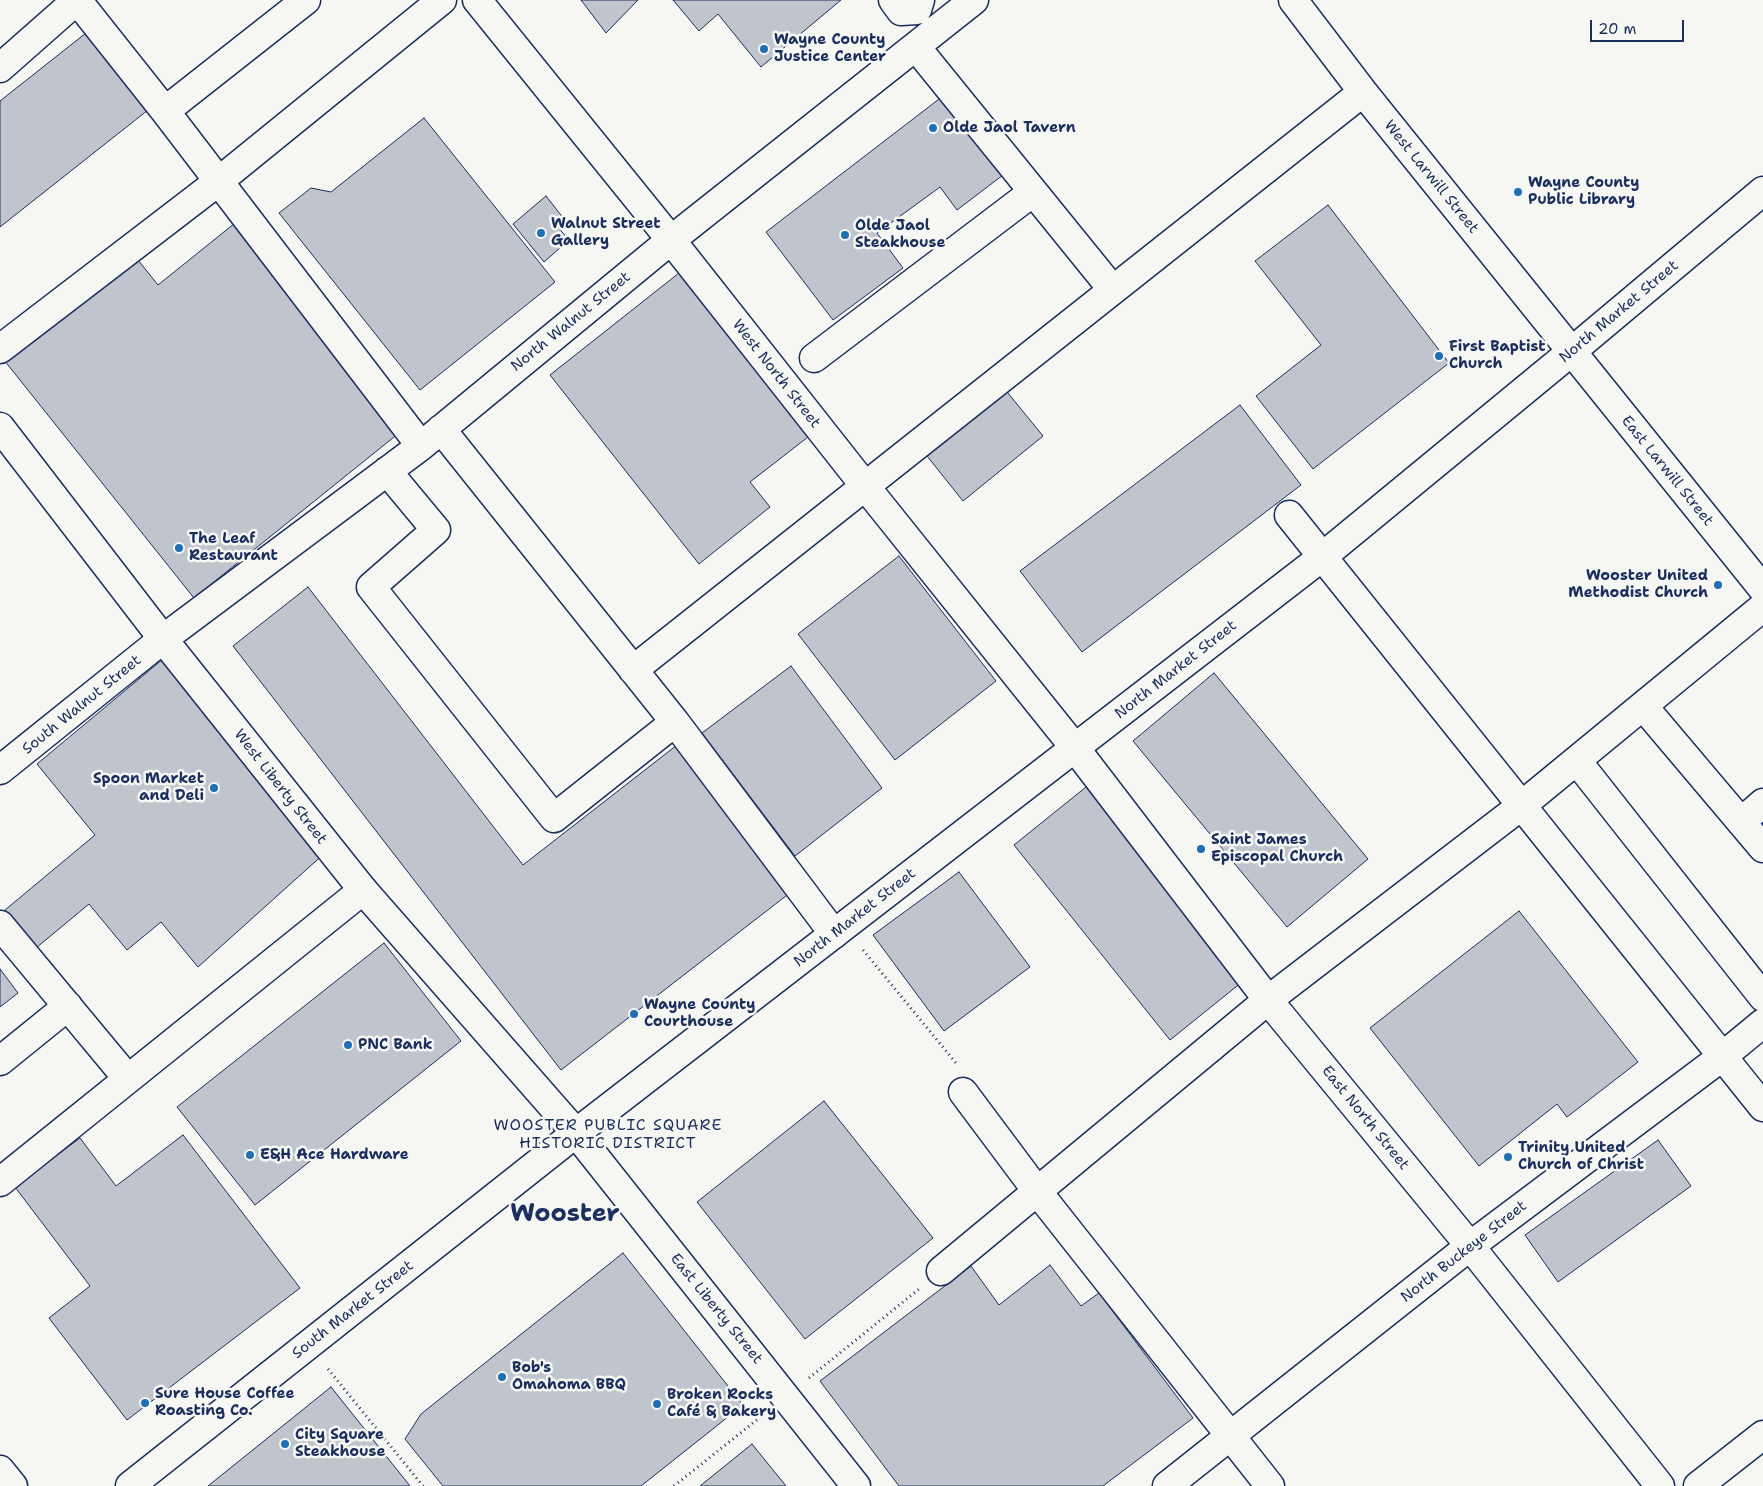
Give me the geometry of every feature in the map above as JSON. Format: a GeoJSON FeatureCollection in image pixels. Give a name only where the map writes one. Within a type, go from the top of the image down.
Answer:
{"type":"FeatureCollection","features":[{"type":"Feature","properties":{"kind":"street"},"geometry":{"type":"LineString","coordinates":[[0,68],[77,0],[219,181],[431,438],[633,670],[839,930]]}},
{"type":"Feature","properties":{"kind":"street"},"geometry":{"type":"LineString","coordinates":[[165,111],[306,0]]}},
{"type":"Feature","properties":{"kind":"street"},"geometry":{"type":"LineString","coordinates":[[0,349],[219,181],[442,0]]}},
{"type":"Feature","properties":{"kind":"street","name":"West North Street"},"geometry":{"type":"LineString","coordinates":[[477,0],[671,240],[864,486],[1075,748]]}},
{"type":"Feature","properties":{"kind":"street"},"geometry":{"type":"LineString","coordinates":[[893,0],[901,11],[918,10],[920,0]]}},
{"type":"Feature","properties":{"kind":"street","name":"North Walnut Street"},"geometry":{"type":"LineString","coordinates":[[163,640],[431,438],[671,240],[974,0]]}},
{"type":"Feature","properties":{"kind":"street","name":"West Larwill Street"},"geometry":{"type":"LineString","coordinates":[[1293,0],[1363,92],[1571,352]]}},
{"type":"Feature","properties":{"kind":"street"},"geometry":{"type":"LineString","coordinates":[[916,47],[1112,290]]}},
{"type":"Feature","properties":{"kind":"street"},"geometry":{"type":"LineString","coordinates":[[633,670],[1363,92]]}},
{"type":"Feature","properties":{"kind":"street","name":"North Market Street"},"geometry":{"type":"LineString","coordinates":[[576,1134],[1322,557],[1571,352],[1763,190]]}},
{"type":"Feature","properties":{"kind":"street"},"geometry":{"type":"LineString","coordinates":[[814,358],[1033,192]]}},
{"type":"Feature","properties":{"kind":"street","name":"East Larwill Street"},"geometry":{"type":"LineString","coordinates":[[1571,352],[1763,589]]}},
{"type":"Feature","properties":{"kind":"street","name":"West Liberty Street"},"geometry":{"type":"LineString","coordinates":[[0,428],[163,640],[363,890],[576,1134]]}},
{"type":"Feature","properties":{"kind":"street"},"geometry":{"type":"LineString","coordinates":[[387,471],[436,530],[371,587],[554,818],[675,722]]}},
{"type":"Feature","properties":{"kind":"street"},"geometry":{"type":"LineString","coordinates":[[1289,515],[1763,1107]]}},
{"type":"Feature","properties":{"kind":"street"},"geometry":{"type":"LineString","coordinates":[[941,1271],[1268,1000],[1521,806],[1763,608]]}},
{"type":"Feature","properties":{"kind":"street","name":"South Walnut Street"},"geometry":{"type":"LineString","coordinates":[[0,770],[163,640]]}},
{"type":"Feature","properties":{"kind":"street"},"geometry":{"type":"LineString","coordinates":[[1643,706],[1763,848]]}},
{"type":"Feature","properties":{"kind":"street","name":"East North Street"},"geometry":{"type":"LineString","coordinates":[[1075,748],[1268,1000],[1470,1246],[1660,1486]]}},
{"type":"Feature","properties":{"kind":"street"},"geometry":{"type":"LineString","coordinates":[[1577,761],[1763,997]]}},
{"type":"Feature","properties":{"kind":"street"},"geometry":{"type":"LineString","coordinates":[[1741,822],[1763,803]]}},
{"type":"Feature","properties":{"kind":"street"},"geometry":{"type":"LineString","coordinates":[[0,1182],[363,890]]}},
{"type":"Feature","properties":{"kind":"street"},"geometry":{"type":"LineString","coordinates":[[0,925],[128,1079]]}},
{"type":"Feature","properties":{"kind":"street"},"geometry":{"type":"LineString","coordinates":[[0,1061],[68,1006]]}},
{"type":"Feature","properties":{"kind":"street","name":"North Buckeye Street"},"geometry":{"type":"LineString","coordinates":[[1167,1486],[1470,1246],[1723,1056],[1763,1023]]}},
{"type":"Feature","properties":{"kind":"street"},"geometry":{"type":"LineString","coordinates":[[963,1092],[1037,1192],[1270,1486]]}},
{"type":"Feature","properties":{"kind":"street","name":"South Market Street"},"geometry":{"type":"LineString","coordinates":[[130,1486],[576,1134]]}},
{"type":"Feature","properties":{"kind":"street","name":"East Liberty Street"},"geometry":{"type":"LineString","coordinates":[[576,1134],[856,1486]]}},
{"type":"Feature","properties":{"kind":"street"},"geometry":{"type":"LineString","coordinates":[[1698,1486],[1763,1435]]}},
{"type":"Feature","properties":{"kind":"street"},"geometry":{"type":"LineString","coordinates":[[0,1470],[13,1486]]}},
{"type":"Feature","properties":{"kind":"path"},"geometry":{"type":"LineString","coordinates":[[839,930],[956,1063]]}},
{"type":"Feature","properties":{"kind":"path"},"geometry":{"type":"LineString","coordinates":[[674,1486],[787,1397],[941,1271]]}},
{"type":"Feature","properties":{"kind":"path"},"geometry":{"type":"LineString","coordinates":[[308,1345],[423,1486]]}},
{"type":"Feature","properties":{"kind":"building"},"geometry":{"type":"Polygon","coordinates":[[[581,0],[638,0],[606,33],[581,0]]]}},
{"type":"Feature","properties":{"kind":"building","name":"Wayne County Justice Center"},"geometry":{"type":"Polygon","coordinates":[[[673,0],[841,0],[761,67],[718,14],[699,31],[673,0]]]}},
{"type":"Feature","properties":{"kind":"building"},"geometry":{"type":"Polygon","coordinates":[[[86,33],[148,110],[0,227],[0,101],[86,33]]]}},
{"type":"Feature","properties":{"kind":"building"},"geometry":{"type":"Polygon","coordinates":[[[943,96],[1003,175],[957,210],[940,187],[877,233],[903,268],[833,320],[766,232],[943,96]]]}},
{"type":"Feature","properties":{"kind":"building"},"geometry":{"type":"Polygon","coordinates":[[[424,118],[555,282],[420,390],[279,213],[311,188],[331,192],[424,118]]]}},
{"type":"Feature","properties":{"kind":"building","name":"Walnut Street Gallery"},"geometry":{"type":"Polygon","coordinates":[[[546,196],[564,219],[556,225],[569,240],[544,262],[513,224],[546,196]]]}},
{"type":"Feature","properties":{"kind":"building"},"geometry":{"type":"Polygon","coordinates":[[[1328,205],[1449,363],[1313,469],[1256,396],[1321,345],[1255,261],[1328,205]]]}},
{"type":"Feature","properties":{"kind":"building"},"geometry":{"type":"Polygon","coordinates":[[[240,219],[399,433],[194,598],[4,360],[134,255],[158,285],[240,219]]]}},
{"type":"Feature","properties":{"kind":"building"},"geometry":{"type":"Polygon","coordinates":[[[679,273],[808,437],[750,482],[770,507],[699,564],[550,375],[679,273]]]}},
{"type":"Feature","properties":{"kind":"building"},"geometry":{"type":"Polygon","coordinates":[[[1003,387],[1043,436],[963,501],[923,451],[1003,387]]]}},
{"type":"Feature","properties":{"kind":"building"},"geometry":{"type":"Polygon","coordinates":[[[1240,405],[1301,485],[1082,652],[1020,571],[1240,405]]]}},
{"type":"Feature","properties":{"kind":"building"},"geometry":{"type":"Polygon","coordinates":[[[899,556],[996,681],[895,760],[798,634],[899,556]]]}},
{"type":"Feature","properties":{"kind":"building"},"geometry":{"type":"Polygon","coordinates":[[[308,587],[523,865],[677,745],[791,892],[561,1070],[233,646],[308,587]]]}},
{"type":"Feature","properties":{"kind":"building"},"geometry":{"type":"Polygon","coordinates":[[[169,654],[326,852],[198,967],[161,922],[127,950],[89,904],[36,948],[5,910],[95,835],[37,764],[169,654]]]}},
{"type":"Feature","properties":{"kind":"building"},"geometry":{"type":"Polygon","coordinates":[[[791,666],[882,788],[795,856],[702,733],[791,666]]]}},
{"type":"Feature","properties":{"kind":"building"},"geometry":{"type":"Polygon","coordinates":[[[1214,673],[1368,859],[1287,927],[1133,741],[1214,673]]]}},
{"type":"Feature","properties":{"kind":"building"},"geometry":{"type":"Polygon","coordinates":[[[1086,787],[1242,982],[1170,1040],[1014,845],[1086,787]]]}},
{"type":"Feature","properties":{"kind":"building"},"geometry":{"type":"Polygon","coordinates":[[[959,872],[1030,967],[944,1031],[873,935],[959,872]]]}},
{"type":"Feature","properties":{"kind":"building"},"geometry":{"type":"Polygon","coordinates":[[[1519,911],[1638,1062],[1567,1117],[1557,1104],[1479,1166],[1370,1028],[1519,911]]]}},
{"type":"Feature","properties":{"kind":"building"},"geometry":{"type":"Polygon","coordinates":[[[384,943],[461,1041],[255,1205],[177,1107],[384,943]]]}},
{"type":"Feature","properties":{"kind":"building"},"geometry":{"type":"Polygon","coordinates":[[[0,969],[18,993],[0,1007],[0,969]]]}},
{"type":"Feature","properties":{"kind":"building"},"geometry":{"type":"Polygon","coordinates":[[[824,1101],[933,1238],[805,1339],[697,1202],[824,1101]]]}},
{"type":"Feature","properties":{"kind":"building"},"geometry":{"type":"Polygon","coordinates":[[[183,1135],[300,1288],[127,1420],[49,1318],[90,1286],[15,1187],[80,1138],[116,1186],[183,1135]]]}},
{"type":"Feature","properties":{"kind":"building"},"geometry":{"type":"Polygon","coordinates":[[[1658,1140],[1691,1186],[1558,1282],[1525,1235],[1658,1140]]]}},
{"type":"Feature","properties":{"kind":"building"},"geometry":{"type":"Polygon","coordinates":[[[623,1253],[743,1405],[641,1486],[443,1486],[405,1439],[421,1414],[623,1253]]]}},
{"type":"Feature","properties":{"kind":"building"},"geometry":{"type":"Polygon","coordinates":[[[1050,1265],[1081,1306],[1099,1293],[1193,1418],[1103,1486],[899,1486],[820,1381],[971,1266],[999,1305],[1050,1265]]]}},
{"type":"Feature","properties":{"kind":"building"},"geometry":{"type":"Polygon","coordinates":[[[331,1387],[410,1486],[208,1486],[331,1387]]]}},
{"type":"Feature","properties":{"kind":"building"},"geometry":{"type":"Polygon","coordinates":[[[752,1444],[786,1486],[700,1486],[752,1444]]]}},
{"type":"Feature","properties":{"kind":"place","name":"Wayne County Justice Center"},"geometry":{"type":"Point","coordinates":[764,49]}},
{"type":"Feature","properties":{"kind":"place","name":"Olde Jaol Tavern"},"geometry":{"type":"Point","coordinates":[933,128]}},
{"type":"Feature","properties":{"kind":"place","name":"Wayne County Public Library"},"geometry":{"type":"Point","coordinates":[1518,192]}},
{"type":"Feature","properties":{"kind":"place","name":"Walnut Street Gallery"},"geometry":{"type":"Point","coordinates":[541,233]}},
{"type":"Feature","properties":{"kind":"place","name":"Olde Jaol Steakhouse"},"geometry":{"type":"Point","coordinates":[845,235]}},
{"type":"Feature","properties":{"kind":"place","name":"First Baptist Church"},"geometry":{"type":"Point","coordinates":[1439,356]}},
{"type":"Feature","properties":{"kind":"place","name":"The Leaf Restaurant"},"geometry":{"type":"Point","coordinates":[179,548]}},
{"type":"Feature","properties":{"kind":"place","name":"Wooster United Methodist Church"},"geometry":{"type":"Point","coordinates":[1718,585]}},
{"type":"Feature","properties":{"kind":"place","name":"Spoon Market and Deli"},"geometry":{"type":"Point","coordinates":[214,788]}},
{"type":"Feature","properties":{"kind":"place","name":"Saint James Episcopal Church"},"geometry":{"type":"Point","coordinates":[1201,849]}},
{"type":"Feature","properties":{"kind":"place","name":"Wayne County Courthouse"},"geometry":{"type":"Point","coordinates":[634,1014]}},
{"type":"Feature","properties":{"kind":"place","name":"PNC Bank"},"geometry":{"type":"Point","coordinates":[348,1045]}},
{"type":"Feature","properties":{"kind":"place","name":"E&H Ace Hardware"},"geometry":{"type":"Point","coordinates":[250,1155]}},
{"type":"Feature","properties":{"kind":"place","name":"Trinity United Church of Christ"},"geometry":{"type":"Point","coordinates":[1508,1157]}},
{"type":"Feature","properties":{"kind":"place","name":"Bob's Omahoma BBQ"},"geometry":{"type":"Point","coordinates":[502,1377]}},
{"type":"Feature","properties":{"kind":"place","name":"Sure House Coffee Roasting Co."},"geometry":{"type":"Point","coordinates":[145,1403]}},
{"type":"Feature","properties":{"kind":"place","name":"Broken Rocks Café & Bakery"},"geometry":{"type":"Point","coordinates":[657,1404]}},
{"type":"Feature","properties":{"kind":"place","name":"City Square Steakhouse"},"geometry":{"type":"Point","coordinates":[285,1444]}},
{"type":"Feature","properties":{"kind":"district","name":"WOOSTER PUBLIC SQUARE HISTORIC DISTRICT"},"geometry":{"type":"Point","coordinates":[608,1135]}},
{"type":"Feature","properties":{"kind":"district","name":"Wooster"},"geometry":{"type":"Point","coordinates":[565,1214]}}]}
